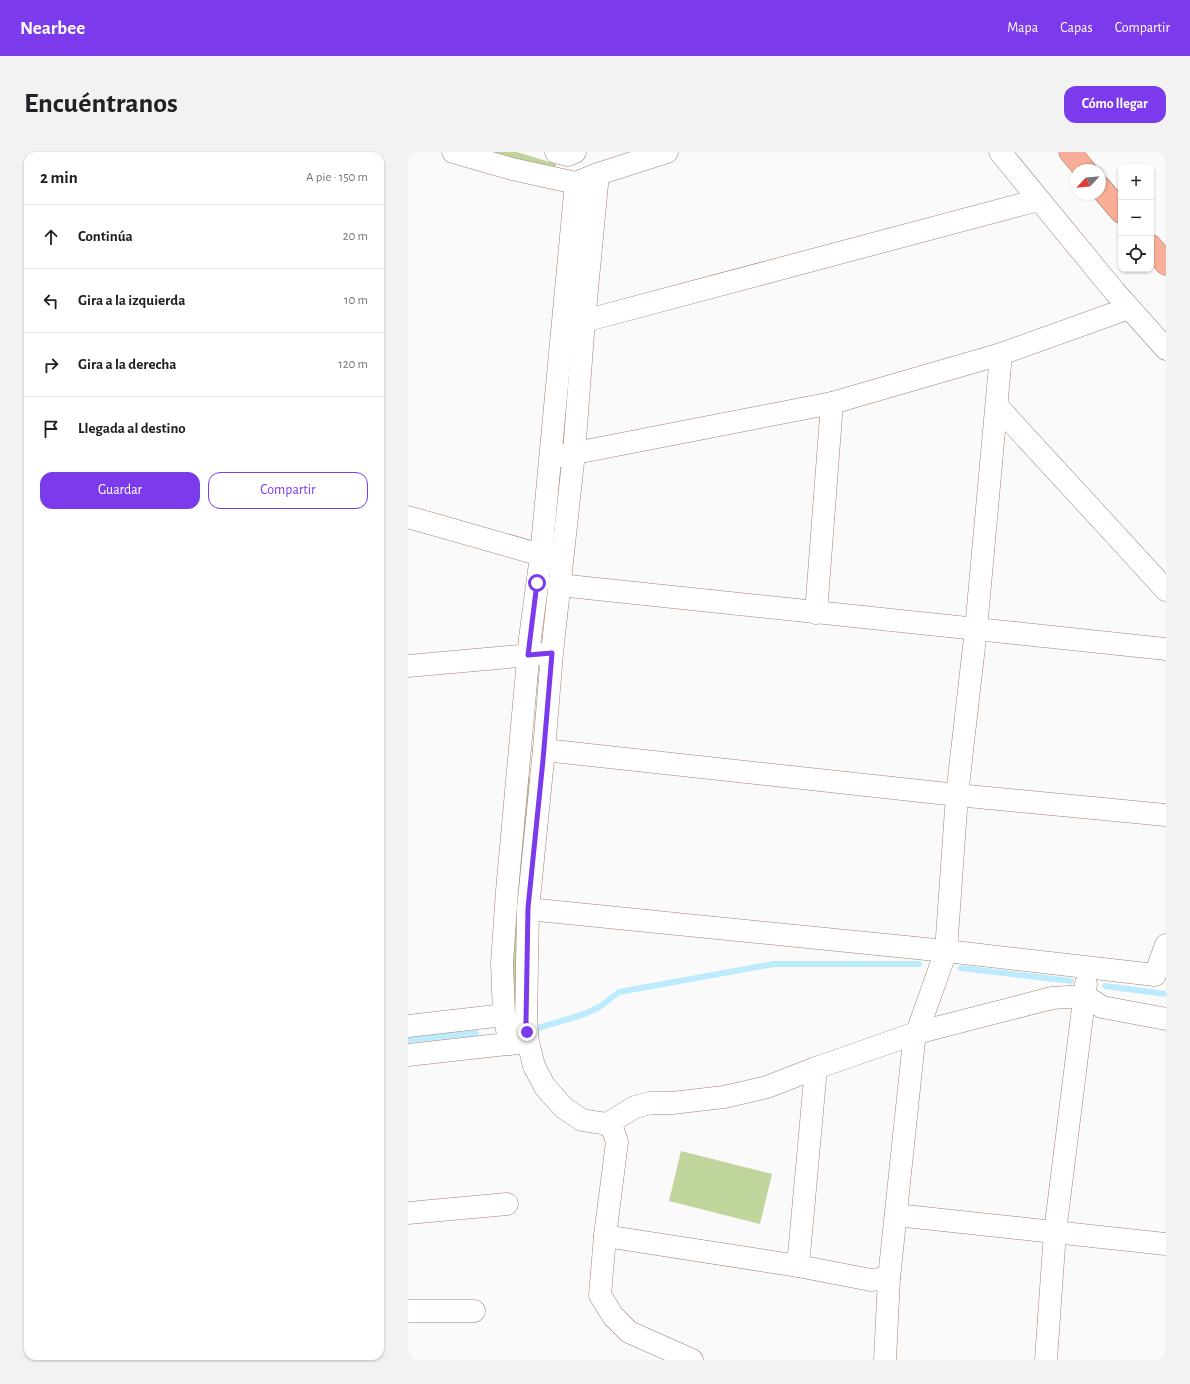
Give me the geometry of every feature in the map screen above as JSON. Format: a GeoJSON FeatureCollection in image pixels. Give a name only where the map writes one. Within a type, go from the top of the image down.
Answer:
{"type":"FeatureCollection","features":[{"type":"Feature","properties":{"kind":"highway"},"geometry":{"type":"LineString","coordinates":[[1070,152],[1081,164]]}},
{"type":"Feature","properties":{"kind":"highway"},"geometry":{"type":"LineString","coordinates":[[1106,194],[1118,208]]}},
{"type":"Feature","properties":{"kind":"highway"},"geometry":{"type":"LineString","coordinates":[[1154,250],[1166,264]]}},
{"type":"Feature","properties":{"kind":"street"},"geometry":{"type":"LineString","coordinates":[[453,152],[512,169],[576,183],[598,174],[667,152]]}},
{"type":"Feature","properties":{"kind":"street"},"geometry":{"type":"LineString","coordinates":[[556,152],[568,156],[575,152]]}},
{"type":"Feature","properties":{"kind":"street"},"geometry":{"type":"LineString","coordinates":[[1000,152],[1038,200],[1129,308],[1166,349]]}},
{"type":"Feature","properties":{"kind":"street"},"geometry":{"type":"LineString","coordinates":[[519,1043],[526,1022],[528,908],[559,585],[551,558],[550,458],[598,174]]}},
{"type":"Feature","properties":{"kind":"street"},"geometry":{"type":"LineString","coordinates":[[576,183],[574,453],[528,655],[505,913],[502,963],[504,1015],[545,1087],[564,1108],[582,1120],[607,1124],[636,1107],[650,1103],[672,1103],[724,1097],[767,1088],[816,1068],[916,1033],[1052,998],[1085,996],[1102,1007],[1166,1019]]}},
{"type":"Feature","properties":{"kind":"street"},"geometry":{"type":"LineString","coordinates":[[574,321],[1038,200]]}},
{"type":"Feature","properties":{"kind":"street"},"geometry":{"type":"LineString","coordinates":[[550,458],[832,403],[1001,354],[1129,308]]}},
{"type":"Feature","properties":{"kind":"street"},"geometry":{"type":"LineString","coordinates":[[885,1360],[889,1278],[914,1041],[946,951],[957,795],[976,629],[1001,354]]}},
{"type":"Feature","properties":{"kind":"street"},"geometry":{"type":"LineString","coordinates":[[816,613],[832,403]]}},
{"type":"Feature","properties":{"kind":"street"},"geometry":{"type":"LineString","coordinates":[[997,406],[1166,590]]}},
{"type":"Feature","properties":{"kind":"street"},"geometry":{"type":"LineString","coordinates":[[408,517],[551,558]]}},
{"type":"Feature","properties":{"kind":"street"},"geometry":{"type":"LineString","coordinates":[[559,585],[1166,649]]}},
{"type":"Feature","properties":{"kind":"street"},"geometry":{"type":"LineString","coordinates":[[408,666],[552,653]]}},
{"type":"Feature","properties":{"kind":"street"},"geometry":{"type":"LineString","coordinates":[[544,750],[1166,816]]}},
{"type":"Feature","properties":{"kind":"street"},"geometry":{"type":"LineString","coordinates":[[528,908],[946,951],[1155,975],[1166,945]]}},
{"type":"Feature","properties":{"kind":"street"},"geometry":{"type":"LineString","coordinates":[[1046,1360],[1055,1232],[1089,967]]}},
{"type":"Feature","properties":{"kind":"street"},"geometry":{"type":"LineString","coordinates":[[408,1026],[504,1015]]}},
{"type":"Feature","properties":{"kind":"street"},"geometry":{"type":"LineString","coordinates":[[408,1055],[519,1043]]}},
{"type":"Feature","properties":{"kind":"street"},"geometry":{"type":"LineString","coordinates":[[798,1266],[816,1068]]}},
{"type":"Feature","properties":{"kind":"street"},"geometry":{"type":"LineString","coordinates":[[607,1124],[612,1130],[617,1142],[605,1236],[600,1296],[614,1316],[629,1332],[692,1360]]}},
{"type":"Feature","properties":{"kind":"street"},"geometry":{"type":"LineString","coordinates":[[408,1213],[507,1204]]}},
{"type":"Feature","properties":{"kind":"street"},"geometry":{"type":"LineString","coordinates":[[896,1215],[1166,1244]]}},
{"type":"Feature","properties":{"kind":"street"},"geometry":{"type":"LineString","coordinates":[[605,1236],[798,1266],[871,1280],[889,1278]]}},
{"type":"Feature","properties":{"kind":"street"},"geometry":{"type":"LineString","coordinates":[[408,1311],[474,1311]]}},
{"type":"Feature","properties":{"kind":"green space"},"geometry":{"type":"Polygon","coordinates":[[[493,152],[517,152],[556,164],[555,170],[493,152]]]}},
{"type":"Feature","properties":{"kind":"green space"},"geometry":{"type":"Polygon","coordinates":[[[526,778],[530,778],[522,886],[517,886],[526,778]]]}},
{"type":"Feature","properties":{"kind":"green space"},"geometry":{"type":"Polygon","coordinates":[[[513,924],[519,924],[518,995],[513,995],[511,965],[513,924]]]}},
{"type":"Feature","properties":{"kind":"green space"},"geometry":{"type":"Polygon","coordinates":[[[681,1151],[772,1174],[760,1224],[669,1201],[681,1151]]]}},
{"type":"Feature","properties":{"kind":"waterway"},"geometry":{"type":"LineString","coordinates":[[538,1028],[585,1014],[601,1006],[619,992],[774,964],[919,964]]}},
{"type":"Feature","properties":{"kind":"waterway"},"geometry":{"type":"LineString","coordinates":[[961,968],[1071,981]]}},
{"type":"Feature","properties":{"kind":"waterway"},"geometry":{"type":"LineString","coordinates":[[1105,986],[1166,994]]}},
{"type":"Feature","properties":{"kind":"waterway"},"geometry":{"type":"LineString","coordinates":[[408,1040],[476,1033]]}},
{"type":"Feature","properties":{"kind":"route"},"geometry":{"type":"LineString","coordinates":[[527,1032],[528,908],[552,653],[528,655],[537,583]]}}]}
